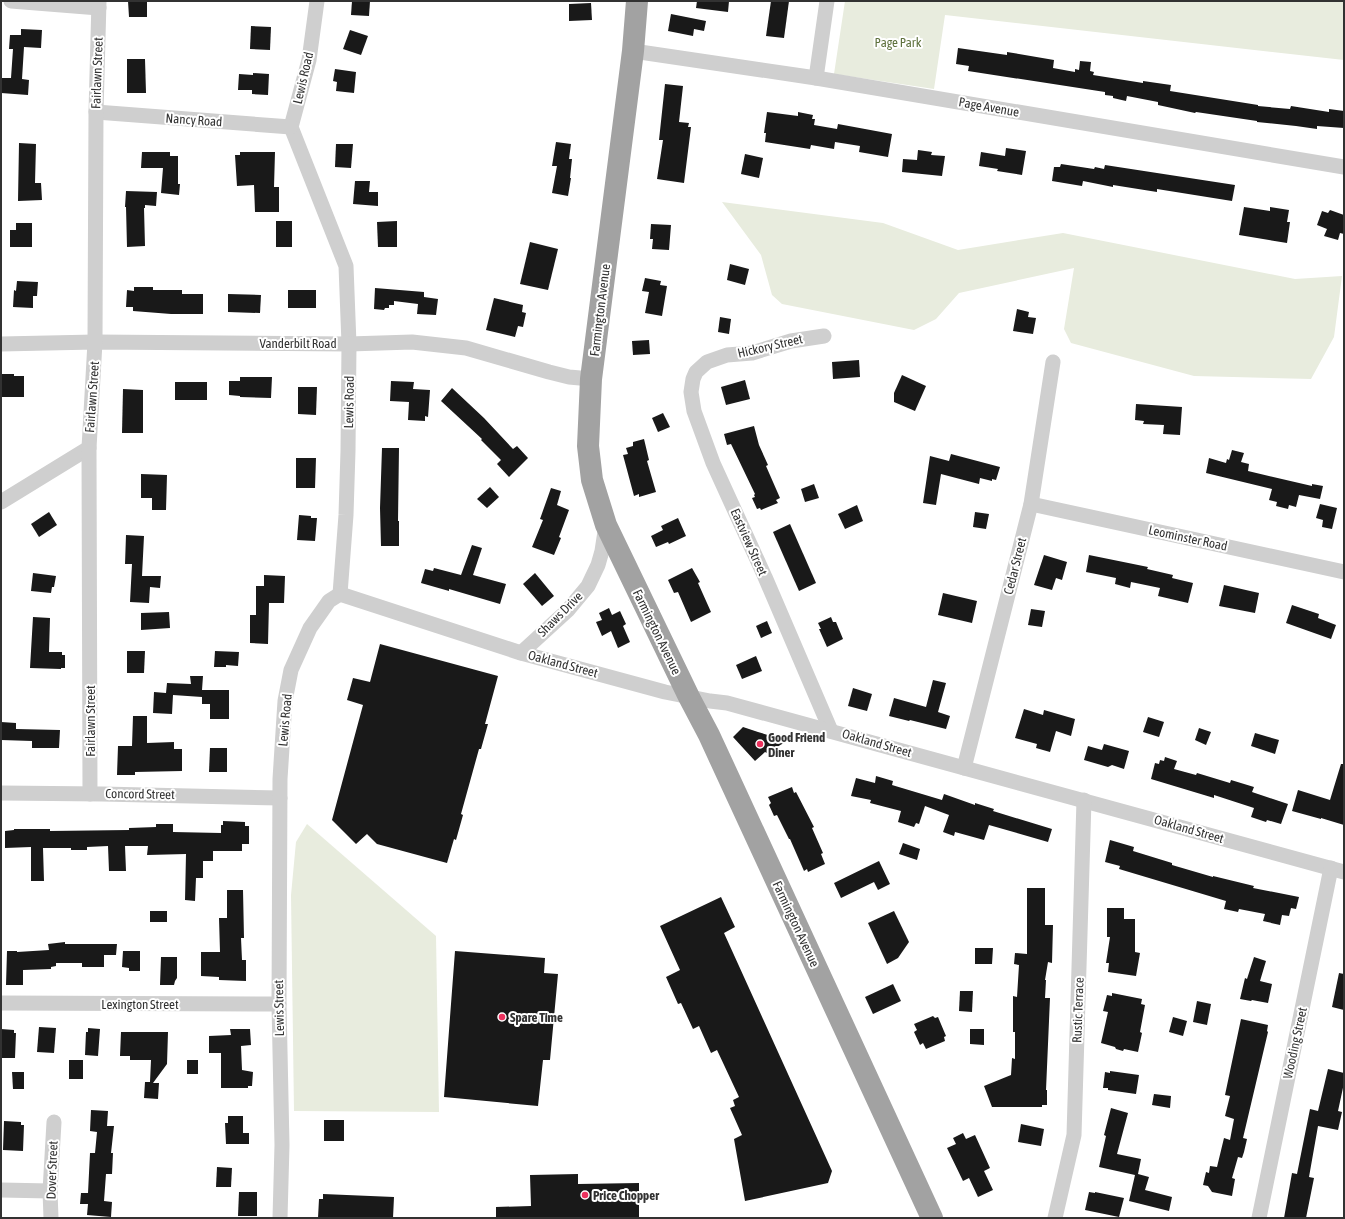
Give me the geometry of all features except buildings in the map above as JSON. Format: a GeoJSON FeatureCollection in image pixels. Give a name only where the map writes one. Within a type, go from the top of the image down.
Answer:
{"type":"FeatureCollection","features":[{"type":"Feature","properties":{"kind":"highway","name":"Farmington Avenue"},"geometry":{"type":"LineString","coordinates":[[638,1],[633,51],[591,379],[588,446],[592,480],[606,525],[689,697],[709,735],[932,1218]]}},
{"type":"Feature","properties":{"kind":"street"},"geometry":{"type":"LineString","coordinates":[[10,1],[99,4]]}},
{"type":"Feature","properties":{"kind":"street","name":"Lewis Road"},"geometry":{"type":"LineString","coordinates":[[280,798],[285,701],[291,670],[310,628],[329,600],[340,594],[347,483],[349,344],[346,266],[291,127],[309,60],[317,1]]}},
{"type":"Feature","properties":{"kind":"street"},"geometry":{"type":"LineString","coordinates":[[816,78],[827,1]]}},
{"type":"Feature","properties":{"kind":"street","name":"Fairlawn Street"},"geometry":{"type":"LineString","coordinates":[[90,794],[88,448],[95,342],[96,112],[99,4]]}},
{"type":"Feature","properties":{"kind":"street","name":"Page Avenue"},"geometry":{"type":"LineString","coordinates":[[633,51],[816,78],[1344,167]]}},
{"type":"Feature","properties":{"kind":"street","name":"Nancy Road"},"geometry":{"type":"LineString","coordinates":[[96,112],[291,127]]}},
{"type":"Feature","properties":{"kind":"street","name":"Hickory Street"},"geometry":{"type":"LineString","coordinates":[[716,359],[727,355],[752,353],[803,338],[824,336]]}},
{"type":"Feature","properties":{"kind":"street","name":"Vanderbilt Road"},"geometry":{"type":"LineString","coordinates":[[1,344],[95,342],[349,344],[412,342],[466,348],[568,377],[591,379]]}},
{"type":"Feature","properties":{"kind":"street","name":"Eastview Street"},"geometry":{"type":"LineString","coordinates":[[716,359],[707,362],[701,367],[696,372],[693,379],[691,392],[694,411],[713,463],[832,730]]}},
{"type":"Feature","properties":{"kind":"street","name":"Cedar Street"},"geometry":{"type":"LineString","coordinates":[[964,768],[1031,504],[1053,362]]}},
{"type":"Feature","properties":{"kind":"street"},"geometry":{"type":"LineString","coordinates":[[1,502],[88,448]]}},
{"type":"Feature","properties":{"kind":"street","name":"Leominster Road"},"geometry":{"type":"LineString","coordinates":[[1031,504],[1344,572]]}},
{"type":"Feature","properties":{"kind":"street","name":"Shaws Drive"},"geometry":{"type":"LineString","coordinates":[[521,653],[568,610],[588,586],[598,565],[606,525]]}},
{"type":"Feature","properties":{"kind":"street","name":"Oakland Street"},"geometry":{"type":"LineString","coordinates":[[340,594],[521,653],[664,692],[727,703],[832,730],[964,768],[1337,870]]}},
{"type":"Feature","properties":{"kind":"street","name":"Concord Street"},"geometry":{"type":"LineString","coordinates":[[1,793],[280,798]]}},
{"type":"Feature","properties":{"kind":"street","name":"Lewis Street"},"geometry":{"type":"LineString","coordinates":[[280,798],[279,1004],[282,1145],[280,1218]]}},
{"type":"Feature","properties":{"kind":"street","name":"Rustic Terrace"},"geometry":{"type":"LineString","coordinates":[[1055,1218],[1074,1135],[1084,800]]}},
{"type":"Feature","properties":{"kind":"street","name":"Wooding Street"},"geometry":{"type":"LineString","coordinates":[[1259,1218],[1337,870]]}},
{"type":"Feature","properties":{"kind":"street","name":"Lexington Street"},"geometry":{"type":"LineString","coordinates":[[1,1003],[279,1004]]}},
{"type":"Feature","properties":{"kind":"street","name":"Dover Street"},"geometry":{"type":"LineString","coordinates":[[52,1218],[50,1191],[54,1122]]}},
{"type":"Feature","properties":{"kind":"street"},"geometry":{"type":"LineString","coordinates":[[1,1190],[50,1191]]}},
{"type":"Feature","properties":{"kind":"green space","name":"Page Park"},"geometry":{"type":"Polygon","coordinates":[[[845,1],[1344,1],[1344,60],[945,15],[934,89],[834,74],[845,1]]]}},
{"type":"Feature","properties":{"kind":"green space"},"geometry":{"type":"Polygon","coordinates":[[[722,202],[883,223],[958,250],[1063,233],[1295,279],[1342,276],[1334,337],[1311,379],[1194,376],[1071,343],[1064,329],[1074,268],[959,293],[936,319],[914,330],[782,304],[772,295],[761,255],[722,202]]]}},
{"type":"Feature","properties":{"kind":"green space"},"geometry":{"type":"Polygon","coordinates":[[[307,824],[436,936],[439,1112],[294,1111],[291,895],[296,842],[307,824]]]}},
{"type":"Feature","properties":{"kind":"place","name":"Good Friend Diner"},"geometry":{"type":"Point","coordinates":[760,744]}},
{"type":"Feature","properties":{"kind":"place","name":"Spare Time"},"geometry":{"type":"Point","coordinates":[502,1017]}},
{"type":"Feature","properties":{"kind":"place","name":"Price Chopper"},"geometry":{"type":"Point","coordinates":[585,1195]}}]}
